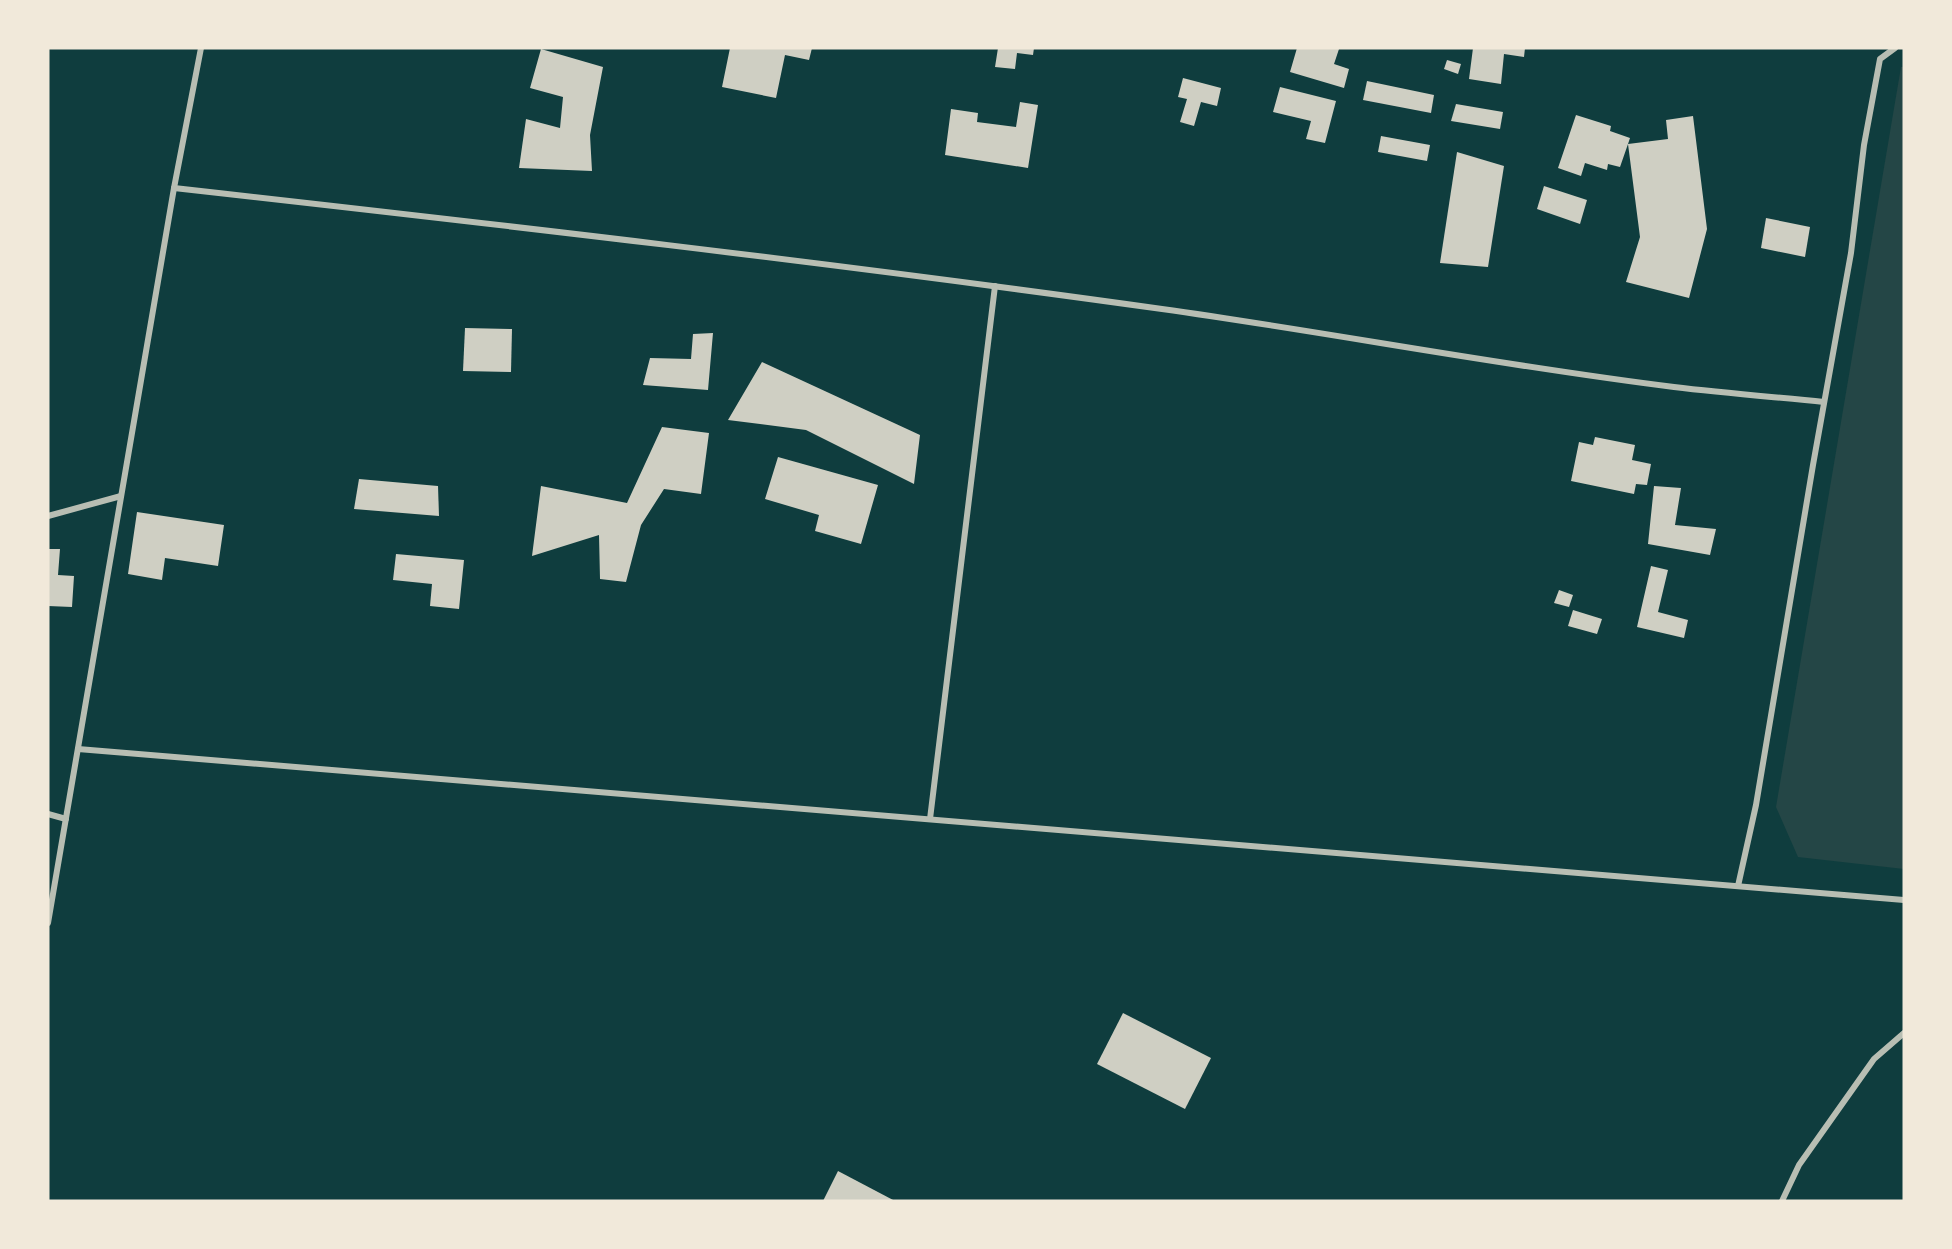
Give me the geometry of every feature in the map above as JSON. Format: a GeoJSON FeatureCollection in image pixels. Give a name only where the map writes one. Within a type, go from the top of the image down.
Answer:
{"type":"FeatureCollection","features":[{"type":"Feature","properties":{"kind":"street"},"geometry":{"type":"LineString","coordinates":[[48,923],[174,188],[201,48]]}},
{"type":"Feature","properties":{"kind":"street"},"geometry":{"type":"LineString","coordinates":[[1738,886],[1756,805],[1851,253],[1864,145],[1880,59],[1895,48]]}},
{"type":"Feature","properties":{"kind":"street"},"geometry":{"type":"LineString","coordinates":[[174,188],[995,286],[1261,323],[1675,387],[1824,402]]}},
{"type":"Feature","properties":{"kind":"street"},"geometry":{"type":"LineString","coordinates":[[930,819],[995,286]]}},
{"type":"Feature","properties":{"kind":"street"},"geometry":{"type":"LineString","coordinates":[[48,516],[121,496]]}},
{"type":"Feature","properties":{"kind":"street"},"geometry":{"type":"LineString","coordinates":[[78,749],[1904,900]]}},
{"type":"Feature","properties":{"kind":"street"},"geometry":{"type":"LineString","coordinates":[[48,814],[66,819]]}},
{"type":"Feature","properties":{"kind":"street"},"geometry":{"type":"LineString","coordinates":[[1782,1201],[1799,1165],[1874,1059],[1904,1033]]}},
{"type":"Feature","properties":{"kind":"shaded area"},"geometry":{"type":"Polygon","coordinates":[[[1901,67],[1904,67],[1904,869],[1798,857],[1776,807],[1901,67]]]}},
{"type":"Feature","properties":{"kind":"building"},"geometry":{"type":"Polygon","coordinates":[[[730,48],[812,48],[809,60],[785,55],[776,98],[722,87],[730,48]]]}},
{"type":"Feature","properties":{"kind":"building"},"geometry":{"type":"Polygon","coordinates":[[[998,48],[1034,48],[1033,55],[1017,53],[1015,69],[995,67],[998,48]]]}},
{"type":"Feature","properties":{"kind":"building"},"geometry":{"type":"Polygon","coordinates":[[[1297,48],[1339,49],[1334,64],[1349,69],[1344,88],[1290,72],[1297,48]]]}},
{"type":"Feature","properties":{"kind":"building"},"geometry":{"type":"Polygon","coordinates":[[[1473,48],[1525,48],[1524,57],[1504,54],[1501,84],[1469,79],[1473,48]]]}},
{"type":"Feature","properties":{"kind":"building"},"geometry":{"type":"Polygon","coordinates":[[[541,49],[603,67],[590,135],[592,171],[519,168],[526,119],[560,128],[563,97],[530,88],[541,49]]]}},
{"type":"Feature","properties":{"kind":"building"},"geometry":{"type":"Polygon","coordinates":[[[1447,60],[1461,64],[1458,74],[1444,69],[1447,60]]]}},
{"type":"Feature","properties":{"kind":"building"},"geometry":{"type":"Polygon","coordinates":[[[1183,78],[1221,88],[1217,106],[1201,102],[1194,126],[1180,122],[1187,99],[1178,97],[1183,78]]]}},
{"type":"Feature","properties":{"kind":"building"},"geometry":{"type":"Polygon","coordinates":[[[1367,81],[1434,95],[1431,113],[1363,100],[1367,81]]]}},
{"type":"Feature","properties":{"kind":"building"},"geometry":{"type":"Polygon","coordinates":[[[1280,87],[1336,101],[1325,143],[1306,139],[1311,121],[1273,112],[1280,87]]]}},
{"type":"Feature","properties":{"kind":"building"},"geometry":{"type":"Polygon","coordinates":[[[1020,102],[1038,105],[1028,168],[945,155],[951,109],[978,113],[977,122],[1016,127],[1020,102]]]}},
{"type":"Feature","properties":{"kind":"building"},"geometry":{"type":"Polygon","coordinates":[[[1456,104],[1503,112],[1500,129],[1451,121],[1456,104]]]}},
{"type":"Feature","properties":{"kind":"building"},"geometry":{"type":"Polygon","coordinates":[[[1576,115],[1611,126],[1610,131],[1630,138],[1620,167],[1608,164],[1607,170],[1585,163],[1581,176],[1558,168],[1576,115]]]}},
{"type":"Feature","properties":{"kind":"building"},"geometry":{"type":"Polygon","coordinates":[[[1693,116],[1707,229],[1689,298],[1626,282],[1640,237],[1628,144],[1668,139],[1666,120],[1693,116]]]}},
{"type":"Feature","properties":{"kind":"building"},"geometry":{"type":"Polygon","coordinates":[[[1381,136],[1430,145],[1427,161],[1378,152],[1381,136]]]}},
{"type":"Feature","properties":{"kind":"building"},"geometry":{"type":"Polygon","coordinates":[[[1457,152],[1504,166],[1488,267],[1440,263],[1457,152]]]}},
{"type":"Feature","properties":{"kind":"building"},"geometry":{"type":"Polygon","coordinates":[[[1544,186],[1587,200],[1580,224],[1537,209],[1544,186]]]}},
{"type":"Feature","properties":{"kind":"building"},"geometry":{"type":"Polygon","coordinates":[[[1766,218],[1810,227],[1805,257],[1761,248],[1766,218]]]}},
{"type":"Feature","properties":{"kind":"building"},"geometry":{"type":"Polygon","coordinates":[[[465,328],[512,329],[511,372],[463,371],[465,328]]]}},
{"type":"Feature","properties":{"kind":"building"},"geometry":{"type":"Polygon","coordinates":[[[713,333],[708,390],[643,385],[650,358],[691,359],[693,334],[713,333]]]}},
{"type":"Feature","properties":{"kind":"building"},"geometry":{"type":"Polygon","coordinates":[[[762,362],[920,435],[914,484],[806,430],[728,420],[762,362]]]}},
{"type":"Feature","properties":{"kind":"building"},"geometry":{"type":"Polygon","coordinates":[[[662,427],[709,433],[701,494],[664,489],[641,525],[626,582],[600,579],[599,535],[532,556],[541,486],[627,503],[662,427]]]}},
{"type":"Feature","properties":{"kind":"building"},"geometry":{"type":"Polygon","coordinates":[[[1595,437],[1635,445],[1632,460],[1651,464],[1647,485],[1636,484],[1634,494],[1571,481],[1579,442],[1593,445],[1595,437]]]}},
{"type":"Feature","properties":{"kind":"building"},"geometry":{"type":"Polygon","coordinates":[[[778,457],[878,485],[861,544],[815,531],[819,515],[765,499],[778,457]]]}},
{"type":"Feature","properties":{"kind":"building"},"geometry":{"type":"Polygon","coordinates":[[[359,479],[438,486],[439,516],[354,509],[359,479]]]}},
{"type":"Feature","properties":{"kind":"building"},"geometry":{"type":"Polygon","coordinates":[[[1654,486],[1681,488],[1675,525],[1716,529],[1710,555],[1648,544],[1654,486]]]}},
{"type":"Feature","properties":{"kind":"building"},"geometry":{"type":"Polygon","coordinates":[[[137,512],[224,525],[218,566],[165,558],[162,580],[128,574],[137,512]]]}},
{"type":"Feature","properties":{"kind":"building"},"geometry":{"type":"Polygon","coordinates":[[[48,549],[60,549],[58,575],[74,576],[72,607],[48,606],[48,549]]]}},
{"type":"Feature","properties":{"kind":"building"},"geometry":{"type":"Polygon","coordinates":[[[396,554],[464,560],[459,609],[430,606],[432,584],[393,580],[396,554]]]}},
{"type":"Feature","properties":{"kind":"building"},"geometry":{"type":"Polygon","coordinates":[[[1651,566],[1668,570],[1658,612],[1688,620],[1684,638],[1637,627],[1651,566]]]}},
{"type":"Feature","properties":{"kind":"building"},"geometry":{"type":"Polygon","coordinates":[[[1559,590],[1573,595],[1569,607],[1554,603],[1559,590]]]}},
{"type":"Feature","properties":{"kind":"building"},"geometry":{"type":"Polygon","coordinates":[[[1573,610],[1602,619],[1597,634],[1568,626],[1573,610]]]}},
{"type":"Feature","properties":{"kind":"building"},"geometry":{"type":"Polygon","coordinates":[[[1123,1013],[1211,1058],[1185,1109],[1097,1064],[1123,1013]]]}},
{"type":"Feature","properties":{"kind":"building"},"geometry":{"type":"Polygon","coordinates":[[[838,1171],[895,1201],[823,1201],[838,1171]]]}}]}
